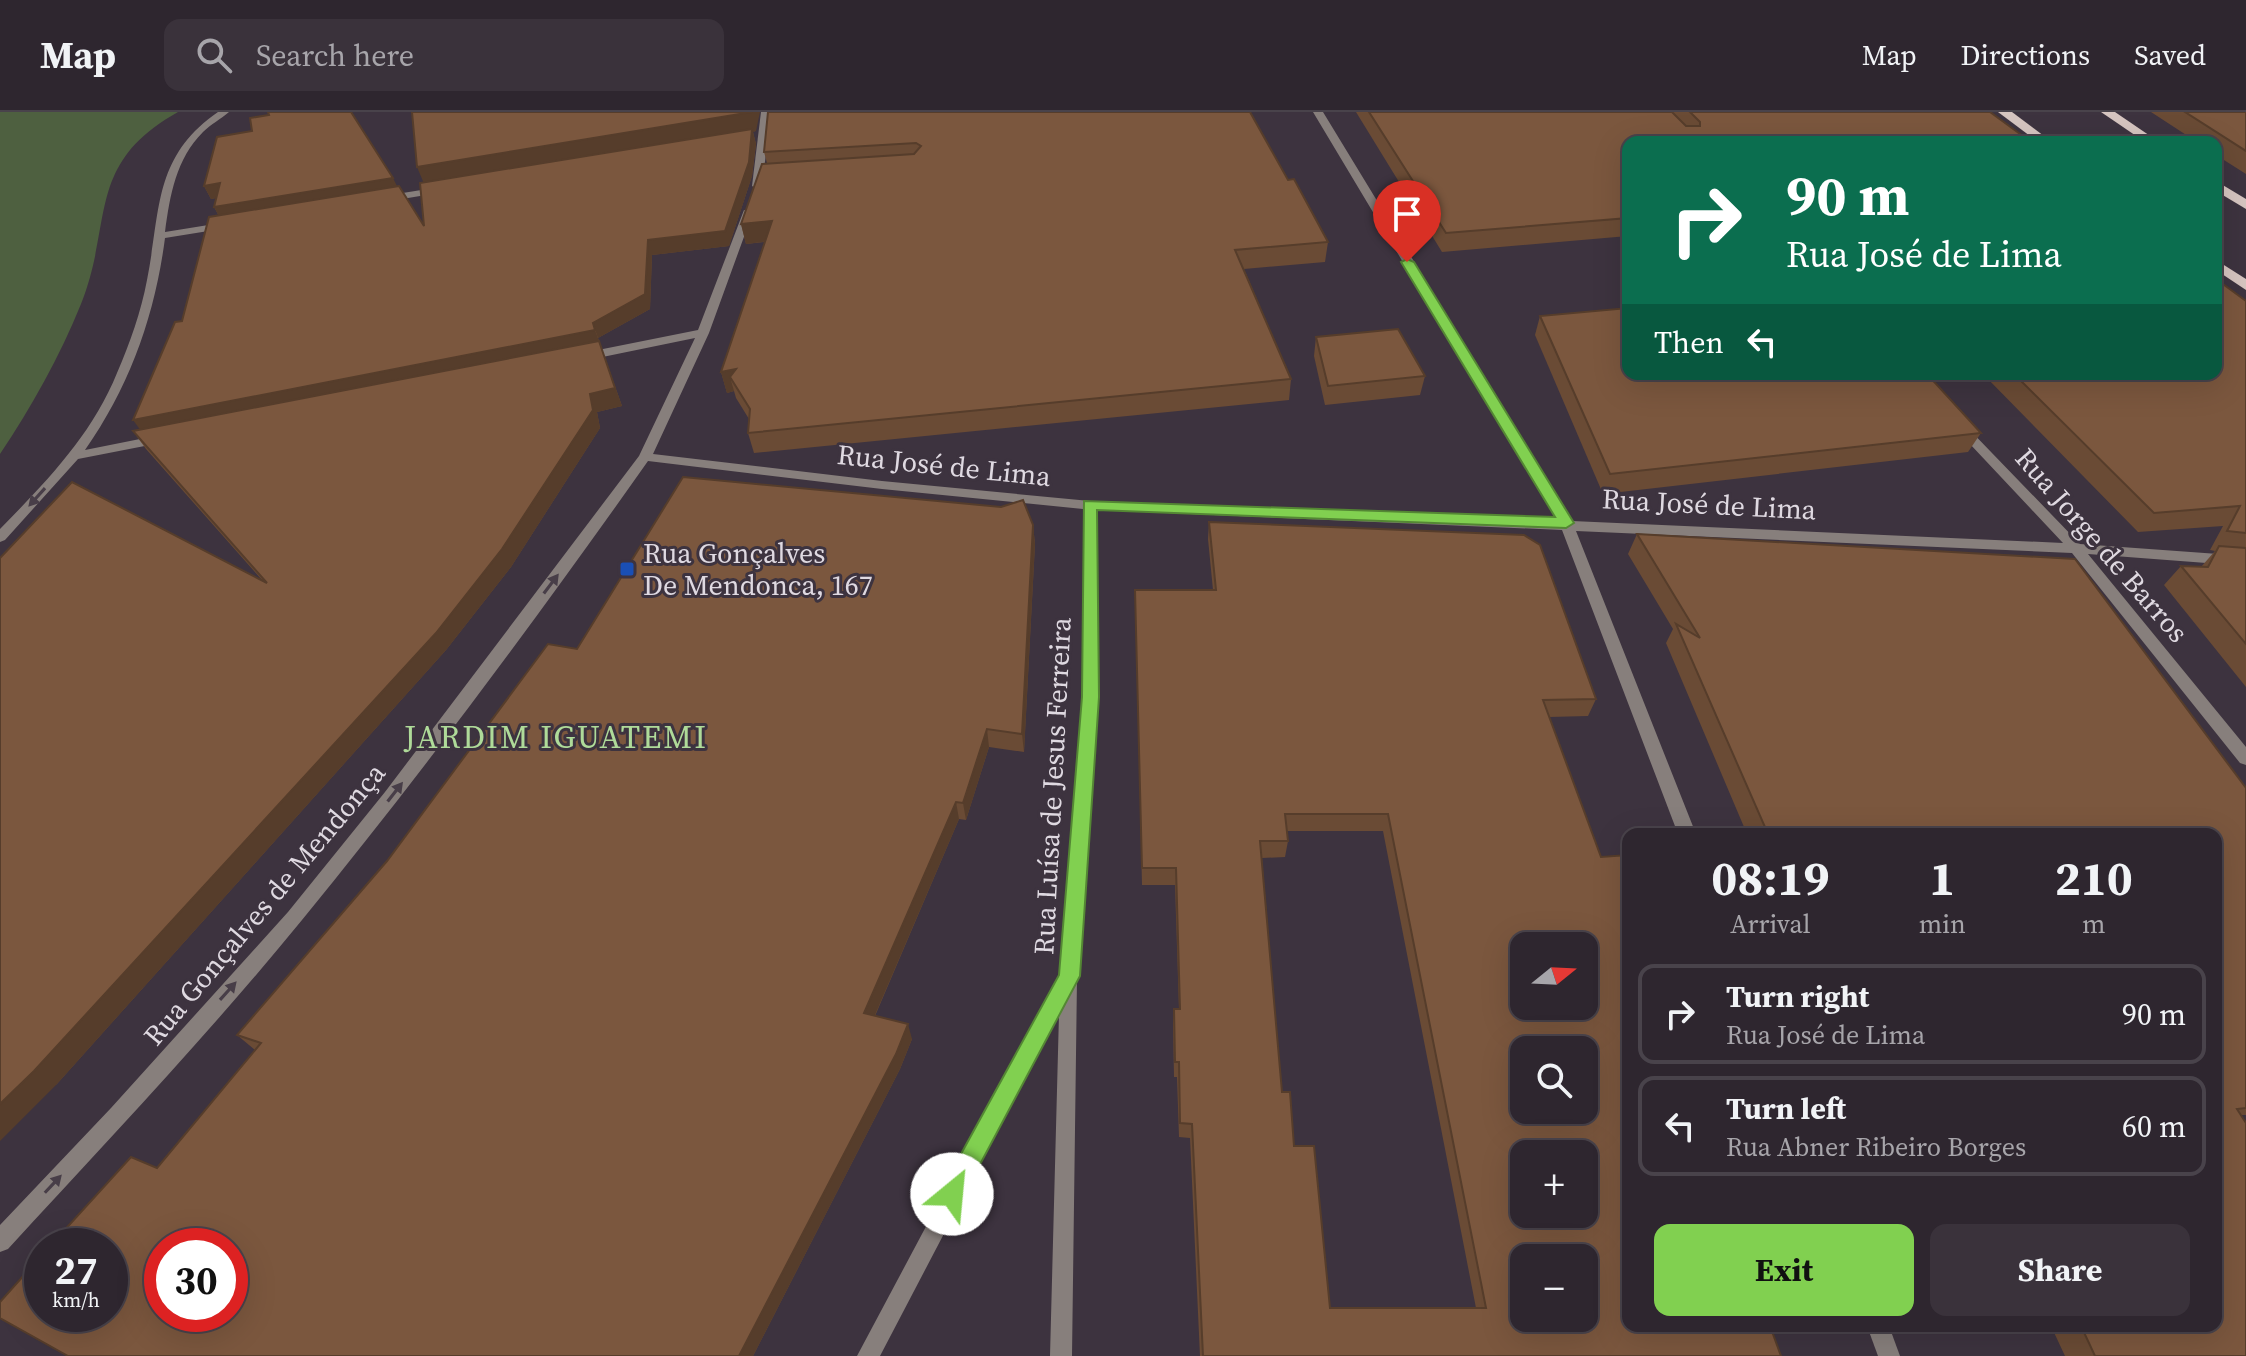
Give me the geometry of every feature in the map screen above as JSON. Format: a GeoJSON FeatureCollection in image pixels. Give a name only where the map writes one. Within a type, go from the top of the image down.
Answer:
{"type":"FeatureCollection","features":[{"type":"Feature","properties":{"kind":"main road"},"geometry":{"type":"LineString","coordinates":[[2004,112],[2038,136]]}},
{"type":"Feature","properties":{"kind":"main road"},"geometry":{"type":"LineString","coordinates":[[2107,112],[2144,136]]}},
{"type":"Feature","properties":{"kind":"main road"},"geometry":{"type":"LineString","coordinates":[[2222,189],[2246,205]]}},
{"type":"Feature","properties":{"kind":"main road"},"geometry":{"type":"LineString","coordinates":[[2222,268],[2246,286]]}},
{"type":"Feature","properties":{"kind":"street"},"geometry":{"type":"LineString","coordinates":[[0,537],[73,456],[116,390],[144,309],[160,236],[167,179],[181,151],[205,123],[224,112]]}},
{"type":"Feature","properties":{"kind":"street","name":"Rua Gonçalves de Mendonça"},"geometry":{"type":"LineString","coordinates":[[0,1241],[118,1115],[294,917],[391,797],[645,457],[703,333],[760,177],[766,112]]}},
{"type":"Feature","properties":{"kind":"street"},"geometry":{"type":"LineString","coordinates":[[1318,112],[1566,523],[1685,828]]}},
{"type":"Feature","properties":{"kind":"street"},"geometry":{"type":"LineString","coordinates":[[750,139],[765,136]]}},
{"type":"Feature","properties":{"kind":"street"},"geometry":{"type":"LineString","coordinates":[[760,177],[775,176]]}},
{"type":"Feature","properties":{"kind":"street"},"geometry":{"type":"LineString","coordinates":[[377,200],[455,188]]}},
{"type":"Feature","properties":{"kind":"street"},"geometry":{"type":"LineString","coordinates":[[160,236],[238,223]]}},
{"type":"Feature","properties":{"kind":"street"},"geometry":{"type":"LineString","coordinates":[[565,360],[703,333]]}},
{"type":"Feature","properties":{"kind":"street","name":"Rua Jorge de Barros"},"geometry":{"type":"LineString","coordinates":[[1951,417],[2076,548],[2246,759]]}},
{"type":"Feature","properties":{"kind":"street"},"geometry":{"type":"LineString","coordinates":[[73,456],[181,435]]}},
{"type":"Feature","properties":{"kind":"street","name":"Rua José de Lima"},"geometry":{"type":"LineString","coordinates":[[645,457],[942,492],[1090,505],[1566,523],[2076,548],[2246,561]]}},
{"type":"Feature","properties":{"kind":"street","name":"Rua Luísa de Jesus Ferreira"},"geometry":{"type":"LineString","coordinates":[[868,1356],[1069,976],[1091,697],[1090,505]]}},
{"type":"Feature","properties":{"kind":"street"},"geometry":{"type":"LineString","coordinates":[[1061,1356],[1069,976]]}},
{"type":"Feature","properties":{"kind":"street"},"geometry":{"type":"LineString","coordinates":[[1880,1332],[1889,1356]]}},
{"type":"Feature","properties":{"kind":"green space"},"geometry":{"type":"Polygon","coordinates":[[[0,112],[178,112],[148,132],[128,152],[115,174],[81,304],[44,381],[0,454],[0,112]]]}},
{"type":"Feature","properties":{"kind":"building"},"geometry":{"type":"Polygon","coordinates":[[[268,112],[351,112],[393,178],[214,207],[220,183],[204,186],[217,137],[252,131],[250,118],[269,115],[268,112]]]}},
{"type":"Feature","properties":{"kind":"building"},"geometry":{"type":"Polygon","coordinates":[[[412,112],[752,112],[417,167],[412,112]]]}},
{"type":"Feature","properties":{"kind":"building"},"geometry":{"type":"Polygon","coordinates":[[[768,112],[1250,112],[1288,180],[1294,179],[1328,242],[1235,250],[1291,379],[748,433],[750,409],[730,377],[736,369],[721,372],[772,221],[741,224],[762,164],[914,154],[921,146],[916,143],[764,152],[768,112]]]}},
{"type":"Feature","properties":{"kind":"building"},"geometry":{"type":"Polygon","coordinates":[[[1369,112],[1672,112],[1686,126],[1700,126],[1690,112],[1990,112],[2023,136],[1622,136],[1622,218],[1446,233],[1369,112]]]}},
{"type":"Feature","properties":{"kind":"building"},"geometry":{"type":"Polygon","coordinates":[[[2185,112],[2246,112],[2246,151],[2185,112]]]}},
{"type":"Feature","properties":{"kind":"building"},"geometry":{"type":"Polygon","coordinates":[[[752,129],[749,162],[725,231],[648,240],[645,294],[593,323],[595,330],[133,420],[175,322],[182,321],[209,217],[399,186],[424,226],[420,183],[752,129]]]}},
{"type":"Feature","properties":{"kind":"building"},"geometry":{"type":"Polygon","coordinates":[[[2222,283],[2246,301],[2246,533],[2227,531],[2240,506],[2154,513],[2020,380],[2222,380],[2222,283]]]}},
{"type":"Feature","properties":{"kind":"building"},"geometry":{"type":"Polygon","coordinates":[[[1622,309],[1622,380],[1932,380],[1981,433],[1610,474],[1540,316],[1622,309]]]}},
{"type":"Feature","properties":{"kind":"building"},"geometry":{"type":"Polygon","coordinates":[[[1398,329],[1425,376],[1328,386],[1316,337],[1398,329]]]}},
{"type":"Feature","properties":{"kind":"building"},"geometry":{"type":"Polygon","coordinates":[[[599,341],[615,388],[590,394],[593,410],[502,549],[436,633],[34,1071],[0,1104],[0,558],[72,482],[267,583],[133,431],[599,341]]]}},
{"type":"Feature","properties":{"kind":"building"},"geometry":{"type":"Polygon","coordinates":[[[683,477],[1001,507],[1023,500],[1033,525],[1022,734],[987,729],[963,803],[956,802],[864,1013],[908,1024],[896,1054],[739,1356],[68,1356],[25,1332],[128,1332],[128,1228],[66,1228],[131,1157],[157,1168],[261,1043],[237,1035],[387,861],[548,644],[577,649],[683,477]]]}},
{"type":"Feature","properties":{"kind":"building"},"geometry":{"type":"Polygon","coordinates":[[[1209,522],[1524,535],[1540,545],[1596,699],[1543,700],[1601,857],[1622,855],[1622,1332],[1772,1332],[1781,1356],[1203,1356],[1192,1124],[1180,1123],[1179,1062],[1175,1062],[1174,1009],[1180,1009],[1176,868],[1142,868],[1135,590],[1216,590],[1209,522]],[[1285,814],[1288,841],[1260,841],[1282,1092],[1290,1092],[1294,1146],[1314,1146],[1330,1308],[1486,1308],[1388,814],[1285,814]]]}},
{"type":"Feature","properties":{"kind":"building"},"geometry":{"type":"Polygon","coordinates":[[[1637,534],[2075,559],[2246,788],[2246,1108],[2237,1109],[2246,1123],[2246,1356],[2095,1356],[2084,1332],[2222,1332],[2222,828],[1765,828],[1676,624],[1700,638],[1637,534]]]}},
{"type":"Feature","properties":{"kind":"building"},"geometry":{"type":"Polygon","coordinates":[[[2219,546],[2246,548],[2246,644],[2181,566],[2208,567],[2219,546]]]}},
{"type":"Feature","properties":{"kind":"building"},"geometry":{"type":"Polygon","coordinates":[[[24,1275],[24,1331],[0,1318],[0,1302],[24,1275]]]}},
{"type":"Feature","properties":{"kind":"place","name":"Rua Gonçalves De Mendonca, 167"},"geometry":{"type":"Point","coordinates":[627,569]}},
{"type":"Feature","properties":{"kind":"district","name":"JARDIM IGUATEMI"},"geometry":{"type":"Point","coordinates":[556,737]}},
{"type":"Feature","properties":{"kind":"route"},"geometry":{"type":"LineString","coordinates":[[952,1194],[1069,976],[1091,697],[1090,505],[1566,523],[1407,262]]}}]}
